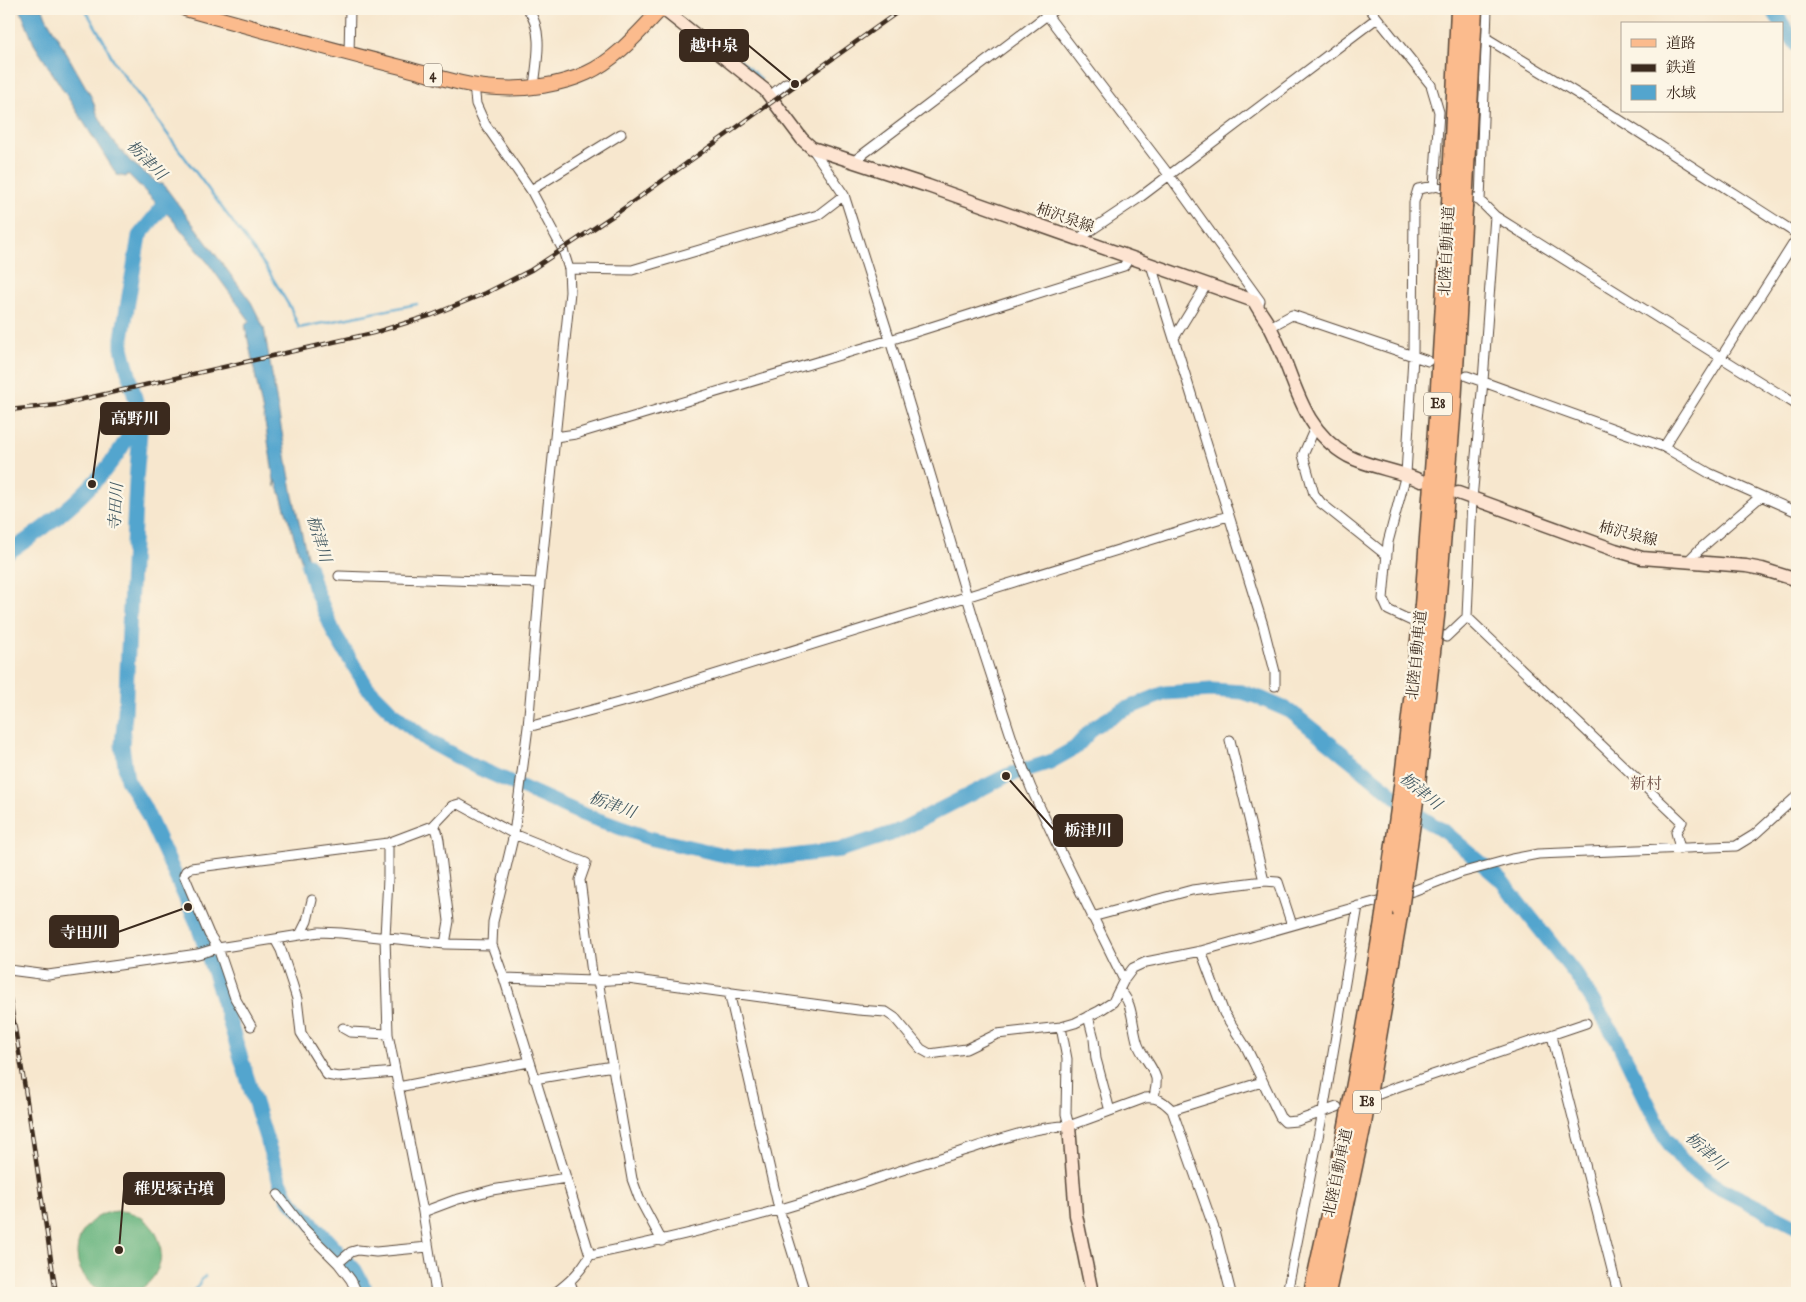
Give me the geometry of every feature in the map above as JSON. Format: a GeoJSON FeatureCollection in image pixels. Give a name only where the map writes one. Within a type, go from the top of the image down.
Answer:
{"type":"FeatureCollection","features":[{"type":"Feature","properties":{"kind":"highway","name":"北陸自動車道"},"geometry":{"type":"LineString","coordinates":[[1327,1293],[1363,1124],[1392,913],[1402,786],[1430,606],[1452,405],[1459,9]]}},
{"type":"Feature","properties":{"kind":"highway","name":"北陸自動車道"},"geometry":{"type":"LineString","coordinates":[[1457,205],[1474,9]]}},
{"type":"Feature","properties":{"kind":"highway","name":"北陸自動車道"},"geometry":{"type":"LineString","coordinates":[[1312,1293],[1368,1017],[1392,913]]}},
{"type":"Feature","properties":{"kind":"main road","name":"4"},"geometry":{"type":"LineString","coordinates":[[185,9],[349,54],[474,85],[497,88],[556,83],[587,73],[615,56],[662,9]]}},
{"type":"Feature","properties":{"kind":"main road"},"geometry":{"type":"LineString","coordinates":[[662,9],[754,80],[770,96],[802,139],[812,148]]}},
{"type":"Feature","properties":{"kind":"main road","name":"柿沢泉線"},"geometry":{"type":"LineString","coordinates":[[812,148],[1254,301],[1270,327],[1301,402],[1315,428],[1333,446],[1350,457],[1378,468],[1406,474],[1421,481]]}},
{"type":"Feature","properties":{"kind":"main road","name":"柿沢泉線"},"geometry":{"type":"LineString","coordinates":[[1458,494],[1642,558],[1746,566],[1797,580]]}},
{"type":"Feature","properties":{"kind":"main road"},"geometry":{"type":"LineString","coordinates":[[1069,1126],[1076,1215],[1092,1293]]}},
{"type":"Feature","properties":{"kind":"street"},"geometry":{"type":"LineString","coordinates":[[349,54],[350,9]]}},
{"type":"Feature","properties":{"kind":"street"},"geometry":{"type":"LineString","coordinates":[[528,9],[534,18],[539,42],[534,86]]}},
{"type":"Feature","properties":{"kind":"street"},"geometry":{"type":"LineString","coordinates":[[1370,9],[1430,85],[1439,112],[1434,186]]}},
{"type":"Feature","properties":{"kind":"street"},"geometry":{"type":"LineString","coordinates":[[1480,201],[1487,9]]}},
{"type":"Feature","properties":{"kind":"street"},"geometry":{"type":"LineString","coordinates":[[854,161],[1051,12],[1260,300],[1258,309]]}},
{"type":"Feature","properties":{"kind":"street"},"geometry":{"type":"LineString","coordinates":[[1078,239],[1139,198],[1377,18]]}},
{"type":"Feature","properties":{"kind":"street"},"geometry":{"type":"LineString","coordinates":[[1486,38],[1601,108],[1797,234]]}},
{"type":"Feature","properties":{"kind":"street"},"geometry":{"type":"LineString","coordinates":[[770,96],[786,84]]}},
{"type":"Feature","properties":{"kind":"street"},"geometry":{"type":"LineString","coordinates":[[474,85],[476,104],[485,124],[531,190],[563,250],[569,269],[570,292],[540,583],[528,727],[514,834],[493,922],[492,945],[590,1255],[580,1272],[555,1293]]}},
{"type":"Feature","properties":{"kind":"street"},"geometry":{"type":"LineString","coordinates":[[531,190],[621,134]]}},
{"type":"Feature","properties":{"kind":"street"},"geometry":{"type":"LineString","coordinates":[[812,148],[844,195],[890,340],[983,650],[1014,745],[1031,788],[1124,980]]}},
{"type":"Feature","properties":{"kind":"street"},"geometry":{"type":"LineString","coordinates":[[1495,216],[1472,499],[1467,617],[1446,636],[1388,610],[1383,599],[1386,555],[1406,474],[1413,357],[1414,202],[1418,189],[1434,186],[1480,201],[1495,216],[1797,405]]}},
{"type":"Feature","properties":{"kind":"street"},"geometry":{"type":"LineString","coordinates":[[569,269],[632,270],[818,215],[844,195]]}},
{"type":"Feature","properties":{"kind":"street"},"geometry":{"type":"LineString","coordinates":[[1664,447],[1797,238]]}},
{"type":"Feature","properties":{"kind":"street"},"geometry":{"type":"LineString","coordinates":[[555,437],[576,434],[890,340],[1124,266],[1130,257]]}},
{"type":"Feature","properties":{"kind":"street"},"geometry":{"type":"LineString","coordinates":[[1150,265],[1265,634],[1275,672],[1275,686]]}},
{"type":"Feature","properties":{"kind":"street"},"geometry":{"type":"LineString","coordinates":[[1174,338],[1207,284]]}},
{"type":"Feature","properties":{"kind":"street"},"geometry":{"type":"LineString","coordinates":[[1270,327],[1292,314],[1428,361]]}},
{"type":"Feature","properties":{"kind":"street"},"geometry":{"type":"LineString","coordinates":[[1467,376],[1664,447],[1710,473],[1797,512]]}},
{"type":"Feature","properties":{"kind":"street"},"geometry":{"type":"LineString","coordinates":[[1315,428],[1303,455],[1314,494],[1321,504],[1386,555]]}},
{"type":"Feature","properties":{"kind":"street"},"geometry":{"type":"LineString","coordinates":[[1688,561],[1760,497]]}},
{"type":"Feature","properties":{"kind":"street"},"geometry":{"type":"LineString","coordinates":[[528,727],[652,694],[1228,516]]}},
{"type":"Feature","properties":{"kind":"street"},"geometry":{"type":"LineString","coordinates":[[339,576],[540,583]]}},
{"type":"Feature","properties":{"kind":"street"},"geometry":{"type":"LineString","coordinates":[[1467,617],[1682,822],[1676,832],[1680,849]]}},
{"type":"Feature","properties":{"kind":"street"},"geometry":{"type":"LineString","coordinates":[[1230,740],[1264,881]]}},
{"type":"Feature","properties":{"kind":"street"},"geometry":{"type":"LineString","coordinates":[[504,978],[628,979],[858,1010],[886,1012],[894,1018],[921,1049],[930,1054],[966,1049],[997,1034],[1061,1027],[1088,1016],[1113,1002],[1118,990],[1133,968],[1146,962],[1201,951],[1414,891],[1460,873],[1512,859],[1538,854],[1736,846],[1754,835],[1797,796]]}},
{"type":"Feature","properties":{"kind":"street"},"geometry":{"type":"LineString","coordinates":[[251,1026],[235,998],[218,948],[209,934],[184,876],[186,871],[191,868],[388,843],[433,826],[452,806],[458,804],[514,834],[586,863],[580,880],[632,1179],[639,1198],[662,1241]]}},
{"type":"Feature","properties":{"kind":"street"},"geometry":{"type":"LineString","coordinates":[[433,826],[439,840],[448,906],[449,921],[445,944]]}},
{"type":"Feature","properties":{"kind":"street"},"geometry":{"type":"LineString","coordinates":[[388,843],[385,937],[388,1034],[423,1212],[436,1293]]}},
{"type":"Feature","properties":{"kind":"street"},"geometry":{"type":"LineString","coordinates":[[1092,917],[1192,890],[1264,881],[1278,882],[1292,925]]}},
{"type":"Feature","properties":{"kind":"street"},"geometry":{"type":"LineString","coordinates":[[300,935],[307,921],[312,900]]}},
{"type":"Feature","properties":{"kind":"street"},"geometry":{"type":"LineString","coordinates":[[1300,1293],[1288,1291],[1323,1112],[1358,906]]}},
{"type":"Feature","properties":{"kind":"street"},"geometry":{"type":"LineString","coordinates":[[9,970],[48,975],[198,954],[218,948],[318,932],[334,932],[445,944],[492,945]]}},
{"type":"Feature","properties":{"kind":"street"},"geometry":{"type":"LineString","coordinates":[[275,938],[281,950],[297,999],[301,1033],[327,1075],[338,1077],[396,1072]]}},
{"type":"Feature","properties":{"kind":"street"},"geometry":{"type":"LineString","coordinates":[[1201,951],[1224,1013],[1247,1049],[1280,1117],[1285,1122],[1297,1121],[1337,1107]]}},
{"type":"Feature","properties":{"kind":"street"},"geometry":{"type":"LineString","coordinates":[[1118,990],[1124,994],[1128,1001],[1139,1047],[1155,1076],[1157,1084],[1154,1097]]}},
{"type":"Feature","properties":{"kind":"street"},"geometry":{"type":"LineString","coordinates":[[729,992],[779,1209],[805,1293]]}},
{"type":"Feature","properties":{"kind":"street"},"geometry":{"type":"LineString","coordinates":[[1088,1016],[1094,1039],[1096,1059],[1110,1111]]}},
{"type":"Feature","properties":{"kind":"street"},"geometry":{"type":"LineString","coordinates":[[1379,1094],[1586,1023]]}},
{"type":"Feature","properties":{"kind":"street"},"geometry":{"type":"LineString","coordinates":[[1061,1027],[1068,1059],[1066,1114],[1069,1126]]}},
{"type":"Feature","properties":{"kind":"street"},"geometry":{"type":"LineString","coordinates":[[343,1028],[350,1032],[388,1034]]}},
{"type":"Feature","properties":{"kind":"street"},"geometry":{"type":"LineString","coordinates":[[1552,1036],[1618,1293]]}},
{"type":"Feature","properties":{"kind":"street"},"geometry":{"type":"LineString","coordinates":[[398,1087],[529,1062]]}},
{"type":"Feature","properties":{"kind":"street"},"geometry":{"type":"LineString","coordinates":[[534,1080],[613,1066]]}},
{"type":"Feature","properties":{"kind":"street"},"geometry":{"type":"LineString","coordinates":[[1172,1110],[1262,1082]]}},
{"type":"Feature","properties":{"kind":"street"},"geometry":{"type":"LineString","coordinates":[[590,1255],[662,1241],[779,1209],[869,1181],[893,1171],[1010,1136],[1059,1126],[1069,1126],[1144,1098],[1154,1097],[1163,1101],[1172,1110],[1216,1234],[1231,1293]]}},
{"type":"Feature","properties":{"kind":"street"},"geometry":{"type":"LineString","coordinates":[[423,1212],[455,1200],[492,1190],[566,1178]]}},
{"type":"Feature","properties":{"kind":"street"},"geometry":{"type":"LineString","coordinates":[[278,1195],[304,1229],[338,1263],[351,1280],[357,1293]]}},
{"type":"Feature","properties":{"kind":"street"},"geometry":{"type":"LineString","coordinates":[[338,1263],[351,1252],[358,1250],[376,1252],[428,1247]]}},
{"type":"Feature","properties":{"kind":"street"},"geometry":{"type":"LineString","coordinates":[[570,1282],[574,1293]]}},
{"type":"Feature","properties":{"kind":"green space"},"geometry":{"type":"Polygon","coordinates":[[[119,1211],[142,1218],[154,1230],[161,1253],[154,1276],[142,1288],[119,1295],[96,1288],[84,1276],[77,1253],[84,1230],[96,1218],[119,1211]]]}},
{"type":"Feature","properties":{"kind":"water"},"geometry":{"type":"Polygon","coordinates":[[[20,9],[43,9],[92,98],[97,113],[110,137],[130,161],[159,184],[163,184],[251,302],[264,328],[293,496],[317,598],[306,575],[276,480],[275,487],[266,428],[245,325],[250,321],[208,263],[172,219],[128,174],[126,177],[117,175],[34,44],[20,9]]]}},
{"type":"Feature","properties":{"kind":"waterway"},"geometry":{"type":"LineString","coordinates":[[85,9],[114,62],[266,267],[291,309],[299,328],[417,304]]}},
{"type":"Feature","properties":{"kind":"waterway"},"geometry":{"type":"LineString","coordinates":[[1772,9],[1781,22]]}},
{"type":"Feature","properties":{"kind":"waterway"},"geometry":{"type":"LineString","coordinates":[[1784,26],[1797,45]]}},
{"type":"Feature","properties":{"kind":"waterway"},"geometry":{"type":"LineString","coordinates":[[740,60],[761,79]]}},
{"type":"Feature","properties":{"kind":"waterway","name":"寺田川"},"geometry":{"type":"LineString","coordinates":[[165,204],[139,236],[122,338],[122,348],[139,413],[140,432],[122,745],[127,780],[144,807],[197,923],[279,1179],[288,1198],[355,1270],[367,1293]]}},
{"type":"Feature","properties":{"kind":"waterway"},"geometry":{"type":"LineString","coordinates":[[9,552],[58,516],[89,488],[116,456],[128,437],[138,415]]}},
{"type":"Feature","properties":{"kind":"waterway","name":"栃津川"},"geometry":{"type":"LineString","coordinates":[[308,565],[314,586],[334,633],[367,687],[395,715],[428,741],[474,766],[582,814],[649,838],[733,857],[776,858],[840,850],[896,832],[1006,776],[1050,762],[1075,748],[1094,727],[1121,711],[1165,693],[1212,690],[1242,692],[1290,711],[1421,817],[1446,833],[1501,880],[1577,976],[1616,1038],[1665,1138],[1686,1165],[1710,1183],[1797,1227]]}},
{"type":"Feature","properties":{"kind":"waterway"},"geometry":{"type":"LineString","coordinates":[[192,1293],[205,1276]]}},
{"type":"Feature","properties":{"kind":"railway"},"geometry":{"type":"LineString","coordinates":[[9,410],[57,405],[373,333],[432,315],[486,293],[531,270],[620,211],[902,9]]}},
{"type":"Feature","properties":{"kind":"railway"},"geometry":{"type":"LineString","coordinates":[[9,993],[56,1293]]}},
{"type":"Feature","properties":{"kind":"place","name":"越中泉"},"geometry":{"type":"Point","coordinates":[795,84]}},
{"type":"Feature","properties":{"kind":"place","name":"高野川"},"geometry":{"type":"Point","coordinates":[92,484]}},
{"type":"Feature","properties":{"kind":"place","name":"栃津川"},"geometry":{"type":"Point","coordinates":[1006,776]}},
{"type":"Feature","properties":{"kind":"place","name":"寺田川"},"geometry":{"type":"Point","coordinates":[188,907]}},
{"type":"Feature","properties":{"kind":"place","name":"稚児塚古墳"},"geometry":{"type":"Point","coordinates":[119,1250]}},
{"type":"Feature","properties":{"kind":"district","name":"新村"},"geometry":{"type":"Point","coordinates":[1646,785]}}]}
